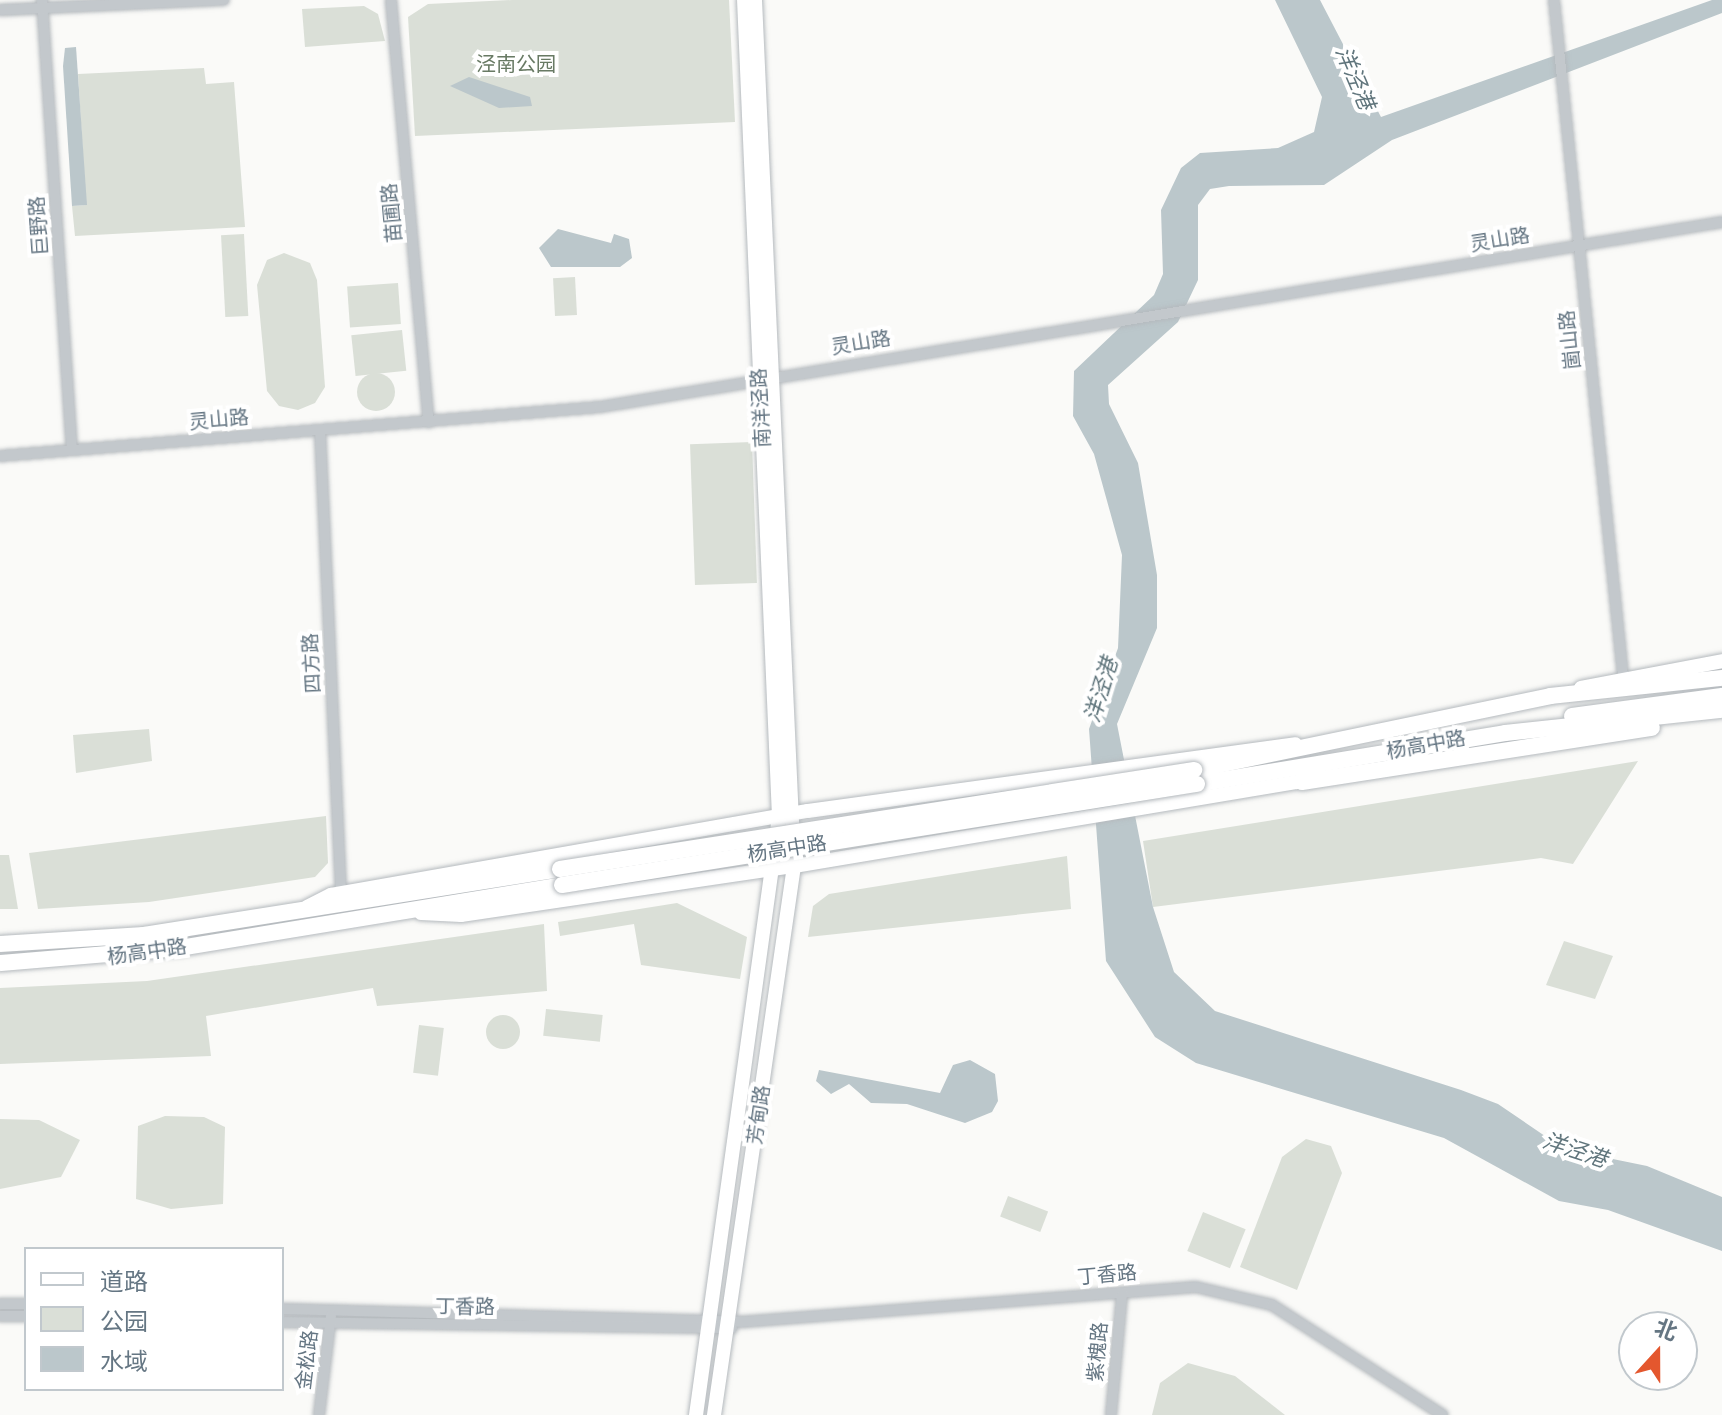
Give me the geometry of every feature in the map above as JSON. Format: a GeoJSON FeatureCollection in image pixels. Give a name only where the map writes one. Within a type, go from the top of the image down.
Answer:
{"type":"FeatureCollection","features":[{"type":"Feature","properties":{"kind":"highway","name":"杨高中路"},"geometry":{"type":"LineString","coordinates":[[1196,777],[1550,696],[1722,678]]}},
{"type":"Feature","properties":{"kind":"highway"},"geometry":{"type":"LineString","coordinates":[[1505,733],[1595,712],[1722,696]]}},
{"type":"Feature","properties":{"kind":"highway","name":"杨高中路"},"geometry":{"type":"LineString","coordinates":[[0,944],[144,935],[561,877],[1196,777],[1505,733],[1722,710]]}},
{"type":"Feature","properties":{"kind":"highway"},"geometry":{"type":"LineString","coordinates":[[1302,782],[1534,743],[1722,719]]}},
{"type":"Feature","properties":{"kind":"highway","name":"杨高中路"},"geometry":{"type":"LineString","coordinates":[[0,963],[106,958],[401,912],[561,877]]}},
{"type":"Feature","properties":{"kind":"main road","name":"南洋泾路"},"geometry":{"type":"LineString","coordinates":[[744,0],[795,813]]}},
{"type":"Feature","properties":{"kind":"main road","name":"南洋泾路"},"geometry":{"type":"LineString","coordinates":[[755,0],[779,817]]}},
{"type":"Feature","properties":{"kind":"main road"},"geometry":{"type":"LineString","coordinates":[[1550,696],[1623,676],[1722,661]]}},
{"type":"Feature","properties":{"kind":"main road","name":"杨高中路"},"geometry":{"type":"LineString","coordinates":[[401,912],[461,915],[794,866],[1302,782],[1572,726]]}},
{"type":"Feature","properties":{"kind":"main road","name":"杨高中路"},"geometry":{"type":"LineString","coordinates":[[301,911],[341,893],[795,813],[1149,760],[1348,743]]}},
{"type":"Feature","properties":{"kind":"main road","name":"芳甸路"},"geometry":{"type":"LineString","coordinates":[[714,1415],[732,1324],[794,866],[795,813]]}},
{"type":"Feature","properties":{"kind":"main road","name":"芳甸路"},"geometry":{"type":"LineString","coordinates":[[696,1415],[779,817]]}},
{"type":"Feature","properties":{"kind":"street"},"geometry":{"type":"LineString","coordinates":[[0,10],[42,4],[224,0]]}},
{"type":"Feature","properties":{"kind":"street","name":"苗圃路"},"geometry":{"type":"LineString","coordinates":[[391,0],[429,422]]}},
{"type":"Feature","properties":{"kind":"street","name":"崮山路"},"geometry":{"type":"LineString","coordinates":[[1554,0],[1623,676]]}},
{"type":"Feature","properties":{"kind":"street","name":"巨野路"},"geometry":{"type":"LineString","coordinates":[[42,4],[72,450]]}},
{"type":"Feature","properties":{"kind":"street","name":"灵山路"},"geometry":{"type":"LineString","coordinates":[[0,456],[600,407],[766,377],[1722,222]]}},
{"type":"Feature","properties":{"kind":"street","name":"四方路"},"geometry":{"type":"LineString","coordinates":[[320,430],[341,893]]}},
{"type":"Feature","properties":{"kind":"street","name":"丁香路"},"geometry":{"type":"LineString","coordinates":[[284,1322],[732,1324],[1196,1287],[1272,1305],[1443,1415]]}},
{"type":"Feature","properties":{"kind":"street","name":"紫槐路"},"geometry":{"type":"LineString","coordinates":[[1111,1415],[1122,1293]]}},
{"type":"Feature","properties":{"kind":"street"},"geometry":{"type":"LineString","coordinates":[[0,1304],[24,1304]]}},
{"type":"Feature","properties":{"kind":"street","name":"丁香路"},"geometry":{"type":"LineString","coordinates":[[284,1309],[708,1324]]}},
{"type":"Feature","properties":{"kind":"street","name":"金松路"},"geometry":{"type":"LineString","coordinates":[[319,1415],[331,1310]]}},
{"type":"Feature","properties":{"kind":"street"},"geometry":{"type":"LineString","coordinates":[[0,1316],[24,1316]]}},
{"type":"Feature","properties":{"kind":"green space","name":"泾南公园"},"geometry":{"type":"Polygon","coordinates":[[[512,0],[729,0],[735,122],[415,136],[408,17],[428,4],[512,0]]]}},
{"type":"Feature","properties":{"kind":"green space"},"geometry":{"type":"Polygon","coordinates":[[[364,6],[378,14],[385,41],[305,47],[302,9],[364,6]]]}},
{"type":"Feature","properties":{"kind":"green space"},"geometry":{"type":"Polygon","coordinates":[[[204,68],[206,84],[234,82],[245,227],[75,236],[72,206],[86,205],[78,74],[204,68]]]}},
{"type":"Feature","properties":{"kind":"green space"},"geometry":{"type":"Polygon","coordinates":[[[244,234],[248,316],[225,317],[221,235],[244,234]]]}},
{"type":"Feature","properties":{"kind":"green space"},"geometry":{"type":"Polygon","coordinates":[[[284,253],[310,263],[317,280],[325,387],[315,403],[298,410],[279,406],[267,391],[257,285],[267,260],[284,253]]]}},
{"type":"Feature","properties":{"kind":"green space"},"geometry":{"type":"Polygon","coordinates":[[[575,277],[577,315],[555,316],[553,278],[575,277]]]}},
{"type":"Feature","properties":{"kind":"green space"},"geometry":{"type":"Polygon","coordinates":[[[398,283],[401,324],[350,327],[347,287],[398,283]]]}},
{"type":"Feature","properties":{"kind":"green space"},"geometry":{"type":"Polygon","coordinates":[[[402,330],[406,371],[356,376],[351,335],[402,330]]]}},
{"type":"Feature","properties":{"kind":"green space"},"geometry":{"type":"Polygon","coordinates":[[[376,373],[389,379],[395,392],[389,405],[376,411],[363,405],[357,392],[363,379],[376,373]]]}},
{"type":"Feature","properties":{"kind":"green space"},"geometry":{"type":"Polygon","coordinates":[[[752,442],[757,583],[695,585],[690,444],[752,442]]]}},
{"type":"Feature","properties":{"kind":"green space"},"geometry":{"type":"Polygon","coordinates":[[[149,729],[152,761],[76,773],[73,735],[149,729]]]}},
{"type":"Feature","properties":{"kind":"green space"},"geometry":{"type":"Polygon","coordinates":[[[1638,761],[1573,864],[1541,858],[1153,907],[1143,841],[1638,761]]]}},
{"type":"Feature","properties":{"kind":"green space"},"geometry":{"type":"Polygon","coordinates":[[[326,816],[328,863],[315,877],[149,902],[38,909],[29,853],[326,816]]]}},
{"type":"Feature","properties":{"kind":"green space"},"geometry":{"type":"Polygon","coordinates":[[[0,855],[9,855],[18,909],[0,909],[0,855]]]}},
{"type":"Feature","properties":{"kind":"green space"},"geometry":{"type":"Polygon","coordinates":[[[1067,856],[1071,909],[808,937],[813,906],[829,894],[1067,856]]]}},
{"type":"Feature","properties":{"kind":"green space"},"geometry":{"type":"Polygon","coordinates":[[[677,903],[747,937],[740,979],[641,965],[634,924],[560,936],[558,922],[677,903]]]}},
{"type":"Feature","properties":{"kind":"green space"},"geometry":{"type":"Polygon","coordinates":[[[544,924],[547,991],[377,1006],[373,988],[206,1016],[211,1056],[0,1064],[0,988],[147,981],[544,924]]]}},
{"type":"Feature","properties":{"kind":"green space"},"geometry":{"type":"Polygon","coordinates":[[[1564,941],[1613,956],[1595,999],[1546,985],[1564,941]]]}},
{"type":"Feature","properties":{"kind":"green space"},"geometry":{"type":"Polygon","coordinates":[[[546,1009],[603,1015],[600,1042],[543,1036],[546,1009]]]}},
{"type":"Feature","properties":{"kind":"green space"},"geometry":{"type":"Polygon","coordinates":[[[503,1015],[515,1020],[520,1032],[515,1044],[503,1049],[491,1044],[486,1032],[491,1020],[503,1015]]]}},
{"type":"Feature","properties":{"kind":"green space"},"geometry":{"type":"Polygon","coordinates":[[[419,1025],[444,1028],[438,1076],[413,1073],[419,1025]]]}},
{"type":"Feature","properties":{"kind":"green space"},"geometry":{"type":"Polygon","coordinates":[[[165,1116],[204,1117],[225,1127],[223,1204],[171,1209],[136,1199],[138,1126],[165,1116]]]}},
{"type":"Feature","properties":{"kind":"green space"},"geometry":{"type":"Polygon","coordinates":[[[0,1119],[39,1120],[80,1140],[61,1177],[0,1189],[0,1119]]]}},
{"type":"Feature","properties":{"kind":"green space"},"geometry":{"type":"Polygon","coordinates":[[[1306,1139],[1331,1146],[1342,1173],[1297,1290],[1240,1267],[1282,1157],[1306,1139]]]}},
{"type":"Feature","properties":{"kind":"green space"},"geometry":{"type":"Polygon","coordinates":[[[1008,1196],[1048,1211],[1040,1232],[1000,1217],[1008,1196]]]}},
{"type":"Feature","properties":{"kind":"green space"},"geometry":{"type":"Polygon","coordinates":[[[1203,1212],[1246,1229],[1230,1268],[1187,1251],[1203,1212]]]}},
{"type":"Feature","properties":{"kind":"green space"},"geometry":{"type":"Polygon","coordinates":[[[1188,1363],[1235,1376],[1285,1415],[1152,1415],[1160,1383],[1188,1363]]]}},
{"type":"Feature","properties":{"kind":"water","name":"洋泾港"},"geometry":{"type":"Polygon","coordinates":[[[1275,0],[1320,0],[1381,117],[1712,0],[1722,0],[1722,13],[1392,140],[1324,185],[1210,189],[1198,205],[1198,280],[1178,322],[1108,385],[1109,404],[1138,463],[1157,575],[1157,628],[1117,724],[1153,907],[1174,972],[1215,1011],[1461,1090],[1498,1104],[1564,1149],[1647,1166],[1722,1197],[1722,1251],[1608,1210],[1559,1201],[1444,1138],[1196,1063],[1155,1037],[1106,961],[1089,729],[1118,648],[1122,555],[1094,454],[1073,416],[1074,371],[1154,295],[1163,274],[1161,210],[1181,168],[1200,153],[1278,148],[1314,132],[1322,97],[1275,0]]]}},
{"type":"Feature","properties":{"kind":"water"},"geometry":{"type":"Polygon","coordinates":[[[76,47],[87,205],[72,206],[63,66],[65,48],[76,47]]]}},
{"type":"Feature","properties":{"kind":"water"},"geometry":{"type":"Polygon","coordinates":[[[469,77],[530,97],[532,106],[499,108],[450,86],[469,77]]]}},
{"type":"Feature","properties":{"kind":"water"},"geometry":{"type":"Polygon","coordinates":[[[558,229],[611,243],[614,234],[629,239],[632,258],[620,267],[551,267],[539,248],[558,229]]]}},
{"type":"Feature","properties":{"kind":"water"},"geometry":{"type":"Polygon","coordinates":[[[970,1060],[995,1074],[998,1101],[992,1112],[965,1123],[907,1104],[871,1103],[849,1084],[831,1094],[816,1081],[819,1070],[940,1093],[953,1065],[970,1060]]]}}]}
